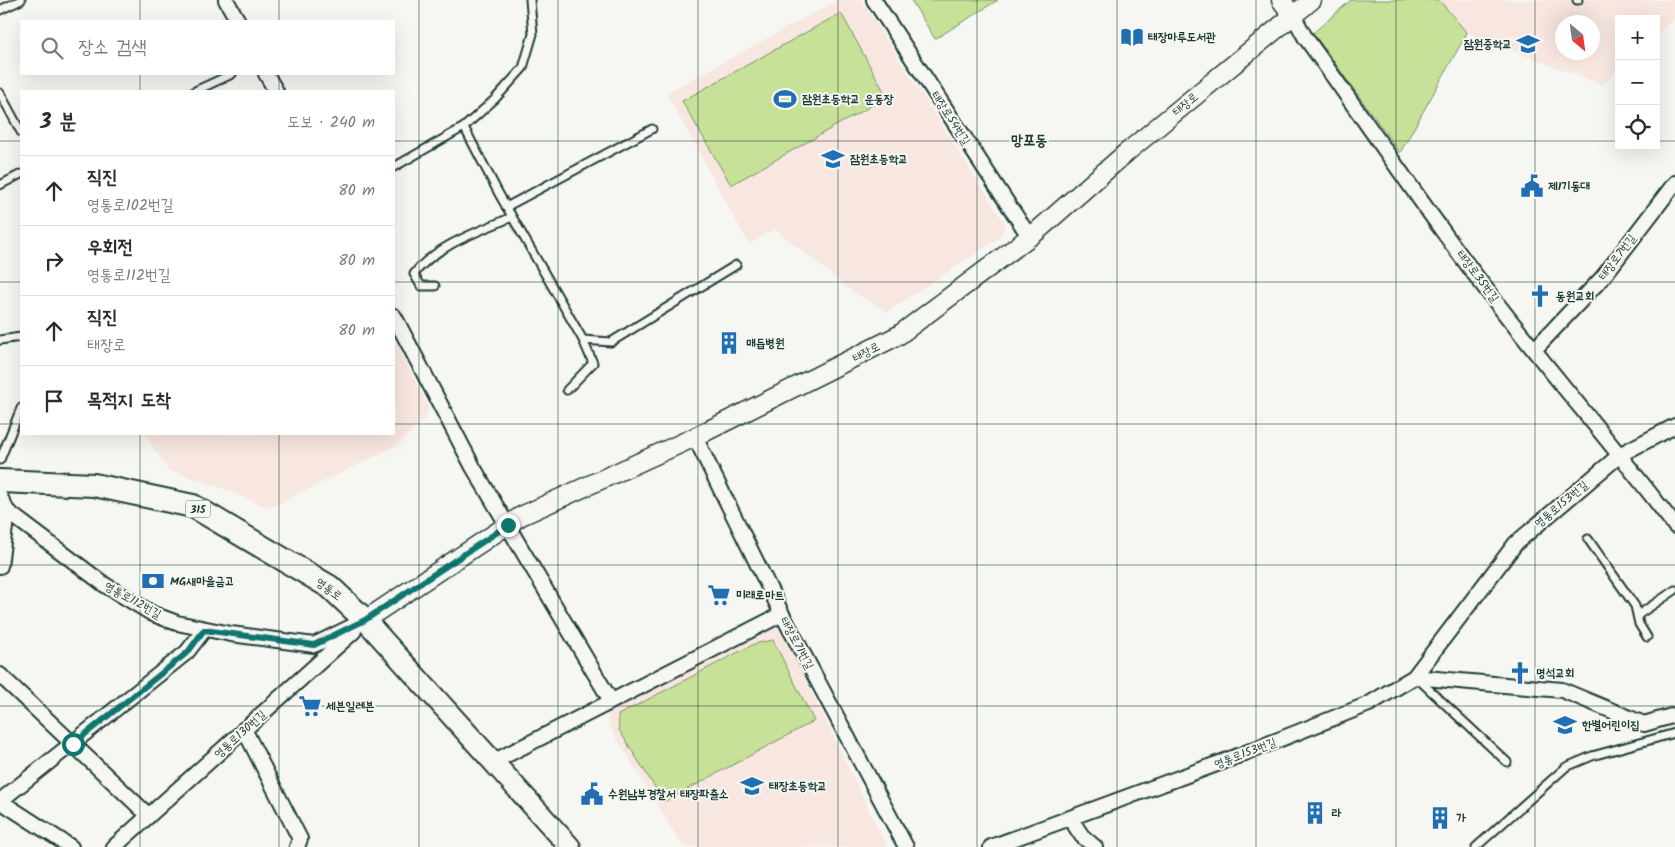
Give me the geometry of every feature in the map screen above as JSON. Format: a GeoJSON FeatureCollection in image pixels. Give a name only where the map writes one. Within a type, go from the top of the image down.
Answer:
{"type":"FeatureCollection","features":[{"type":"Feature","properties":{"kind":"main road","name":"영통로"},"geometry":{"type":"LineString","coordinates":[[0,480],[94,485],[192,506],[330,587],[365,620],[570,847]]}},
{"type":"Feature","properties":{"kind":"street"},"geometry":{"type":"LineString","coordinates":[[226,0],[237,20]]}},
{"type":"Feature","properties":{"kind":"street","name":"태장로54번길"},"geometry":{"type":"LineString","coordinates":[[874,0],[1029,236]]}},
{"type":"Feature","properties":{"kind":"street"},"geometry":{"type":"LineString","coordinates":[[1281,0],[1294,17]]}},
{"type":"Feature","properties":{"kind":"street","name":"태장로"},"geometry":{"type":"LineString","coordinates":[[365,620],[521,516],[695,437],[900,335],[1029,236],[1127,152],[1294,17],[1312,0]]}},
{"type":"Feature","properties":{"kind":"street","name":"태장로35번길"},"geometry":{"type":"LineString","coordinates":[[1294,17],[1305,37],[1436,220],[1534,350],[1621,454],[1675,526]]}},
{"type":"Feature","properties":{"kind":"street"},"geometry":{"type":"LineString","coordinates":[[267,75],[275,90]]}},
{"type":"Feature","properties":{"kind":"street","name":"태장로7번길"},"geometry":{"type":"LineString","coordinates":[[1534,350],[1603,277],[1675,182]]}},
{"type":"Feature","properties":{"kind":"street"},"geometry":{"type":"LineString","coordinates":[[395,318],[473,467],[611,701]]}},
{"type":"Feature","properties":{"kind":"street","name":"영통로153번길"},"geometry":{"type":"LineString","coordinates":[[991,847],[1225,761],[1369,704],[1415,677],[1516,543],[1621,454],[1675,426]]}},
{"type":"Feature","properties":{"kind":"street","name":"태장로71번길"},"geometry":{"type":"LineString","coordinates":[[695,437],[782,614],[906,847]]}},
{"type":"Feature","properties":{"kind":"street"},"geometry":{"type":"LineString","coordinates":[[0,497],[7,511],[0,566]]}},
{"type":"Feature","properties":{"kind":"street","name":"영통로112번길"},"geometry":{"type":"LineString","coordinates":[[7,511],[128,600],[153,614],[204,630],[314,645],[365,620]]}},
{"type":"Feature","properties":{"kind":"street"},"geometry":{"type":"LineString","coordinates":[[493,762],[782,614]]}},
{"type":"Feature","properties":{"kind":"street","name":"영통로130번길"},"geometry":{"type":"LineString","coordinates":[[114,847],[365,620]]}},
{"type":"Feature","properties":{"kind":"street"},"geometry":{"type":"LineString","coordinates":[[70,847],[0,801],[188,652],[204,630]]}},
{"type":"Feature","properties":{"kind":"street"},"geometry":{"type":"LineString","coordinates":[[0,676],[149,816]]}},
{"type":"Feature","properties":{"kind":"street"},"geometry":{"type":"LineString","coordinates":[[1415,677],[1562,690],[1644,724],[1675,715]]}},
{"type":"Feature","properties":{"kind":"street"},"geometry":{"type":"LineString","coordinates":[[244,730],[300,839],[297,847]]}},
{"type":"Feature","properties":{"kind":"street"},"geometry":{"type":"LineString","coordinates":[[1070,818],[1082,836],[1095,847]]}},
{"type":"Feature","properties":{"kind":"lane"},"geometry":{"type":"LineString","coordinates":[[0,10],[21,0]]}},
{"type":"Feature","properties":{"kind":"lane"},"geometry":{"type":"LineString","coordinates":[[395,166],[464,127],[523,68],[533,34],[530,0]]}},
{"type":"Feature","properties":{"kind":"lane"},"geometry":{"type":"LineString","coordinates":[[197,90],[230,75]]}},
{"type":"Feature","properties":{"kind":"lane"},"geometry":{"type":"LineString","coordinates":[[0,92],[20,130]]}},
{"type":"Feature","properties":{"kind":"lane"},"geometry":{"type":"LineString","coordinates":[[464,127],[506,207],[583,340],[593,362],[567,390]]}},
{"type":"Feature","properties":{"kind":"lane"},"geometry":{"type":"LineString","coordinates":[[506,207],[652,129]]}},
{"type":"Feature","properties":{"kind":"lane"},"geometry":{"type":"LineString","coordinates":[[0,185],[20,175]]}},
{"type":"Feature","properties":{"kind":"lane"},"geometry":{"type":"LineString","coordinates":[[435,286],[421,286],[414,274],[423,262],[466,237],[512,216]]}},
{"type":"Feature","properties":{"kind":"lane"},"geometry":{"type":"LineString","coordinates":[[583,340],[611,342],[736,265]]}},
{"type":"Feature","properties":{"kind":"lane"},"geometry":{"type":"LineString","coordinates":[[0,340],[20,337]]}},
{"type":"Feature","properties":{"kind":"lane"},"geometry":{"type":"LineString","coordinates":[[0,460],[20,410]]}},
{"type":"Feature","properties":{"kind":"lane"},"geometry":{"type":"LineString","coordinates":[[1588,539],[1635,606],[1639,624],[1647,637]]}},
{"type":"Feature","properties":{"kind":"lane"},"geometry":{"type":"LineString","coordinates":[[1638,615],[1675,590]]}},
{"type":"Feature","properties":{"kind":"lane"},"geometry":{"type":"LineString","coordinates":[[1415,677],[1507,762]]}},
{"type":"Feature","properties":{"kind":"lane"},"geometry":{"type":"LineString","coordinates":[[1476,847],[1566,767],[1592,756],[1675,733]]}},
{"type":"Feature","properties":{"kind":"shaded area","name":"잠원초등학교"},"geometry":{"type":"Polygon","coordinates":[[[838,0],[861,0],[1006,225],[999,238],[887,312],[853,292],[775,229],[749,244],[666,93],[838,0]]]}},
{"type":"Feature","properties":{"kind":"shaded area","name":"잠원중학교"},"geometry":{"type":"Polygon","coordinates":[[[1439,0],[1675,0],[1675,18],[1660,31],[1660,15],[1615,15],[1615,73],[1602,85],[1467,33],[1439,0]]]}},
{"type":"Feature","properties":{"kind":"shaded area"},"geometry":{"type":"Polygon","coordinates":[[[395,341],[429,408],[426,418],[398,445],[270,508],[214,485],[168,470],[146,435],[395,435],[395,341]]]}},
{"type":"Feature","properties":{"kind":"shaded area","name":"태장초등학교"},"geometry":{"type":"Polygon","coordinates":[[[771,625],[783,632],[887,847],[683,847],[609,726],[607,712],[771,625]]]}},
{"type":"Feature","properties":{"kind":"green space"},"geometry":{"type":"Polygon","coordinates":[[[911,0],[998,0],[935,39],[911,0]]]}},
{"type":"Feature","properties":{"kind":"green space"},"geometry":{"type":"Polygon","coordinates":[[[1351,0],[1439,0],[1467,33],[1400,153],[1313,33],[1351,0]]]}},
{"type":"Feature","properties":{"kind":"green space","name":"잠원초등학교 운동장"},"geometry":{"type":"Polygon","coordinates":[[[841,13],[887,97],[731,185],[682,101],[841,13]]]}},
{"type":"Feature","properties":{"kind":"green space"},"geometry":{"type":"Polygon","coordinates":[[[773,640],[814,721],[664,802],[619,730],[618,715],[754,644],[773,640]]]}},
{"type":"Feature","properties":{"kind":"place","name":"태장마루도서관"},"geometry":{"type":"Point","coordinates":[1132,37]}},
{"type":"Feature","properties":{"kind":"place","name":"잠원중학교"},"geometry":{"type":"Point","coordinates":[1528,44]}},
{"type":"Feature","properties":{"kind":"place","name":"잠원초등학교 운동장"},"geometry":{"type":"Point","coordinates":[785,99]}},
{"type":"Feature","properties":{"kind":"place","name":"잠원초등학교"},"geometry":{"type":"Point","coordinates":[833,159]}},
{"type":"Feature","properties":{"kind":"place","name":"제1기동대"},"geometry":{"type":"Point","coordinates":[1532,186]}},
{"type":"Feature","properties":{"kind":"place","name":"동원교회"},"geometry":{"type":"Point","coordinates":[1540,296]}},
{"type":"Feature","properties":{"kind":"place","name":"매듭병원"},"geometry":{"type":"Point","coordinates":[729,343]}},
{"type":"Feature","properties":{"kind":"place","name":"MG새마을금고"},"geometry":{"type":"Point","coordinates":[153,581]}},
{"type":"Feature","properties":{"kind":"place","name":"미래로마트"},"geometry":{"type":"Point","coordinates":[719,595]}},
{"type":"Feature","properties":{"kind":"place","name":"명석교회"},"geometry":{"type":"Point","coordinates":[1520,673]}},
{"type":"Feature","properties":{"kind":"place","name":"세븐일레븐"},"geometry":{"type":"Point","coordinates":[310,706]}},
{"type":"Feature","properties":{"kind":"place","name":"한별어린이집"},"geometry":{"type":"Point","coordinates":[1565,725]}},
{"type":"Feature","properties":{"kind":"place","name":"태장초등학교"},"geometry":{"type":"Point","coordinates":[752,786]}},
{"type":"Feature","properties":{"kind":"place","name":"수원남부경찰서 태장파출소"},"geometry":{"type":"Point","coordinates":[592,794]}},
{"type":"Feature","properties":{"kind":"place","name":"라"},"geometry":{"type":"Point","coordinates":[1315,813]}},
{"type":"Feature","properties":{"kind":"place","name":"가"},"geometry":{"type":"Point","coordinates":[1440,818]}},
{"type":"Feature","properties":{"kind":"district","name":"망포동"},"geometry":{"type":"Point","coordinates":[1029,140]}},
{"type":"Feature","properties":{"kind":"route"},"geometry":{"type":"LineString","coordinates":[[73,744],[188,652],[204,630],[314,645],[365,620],[508,525]]}}]}
